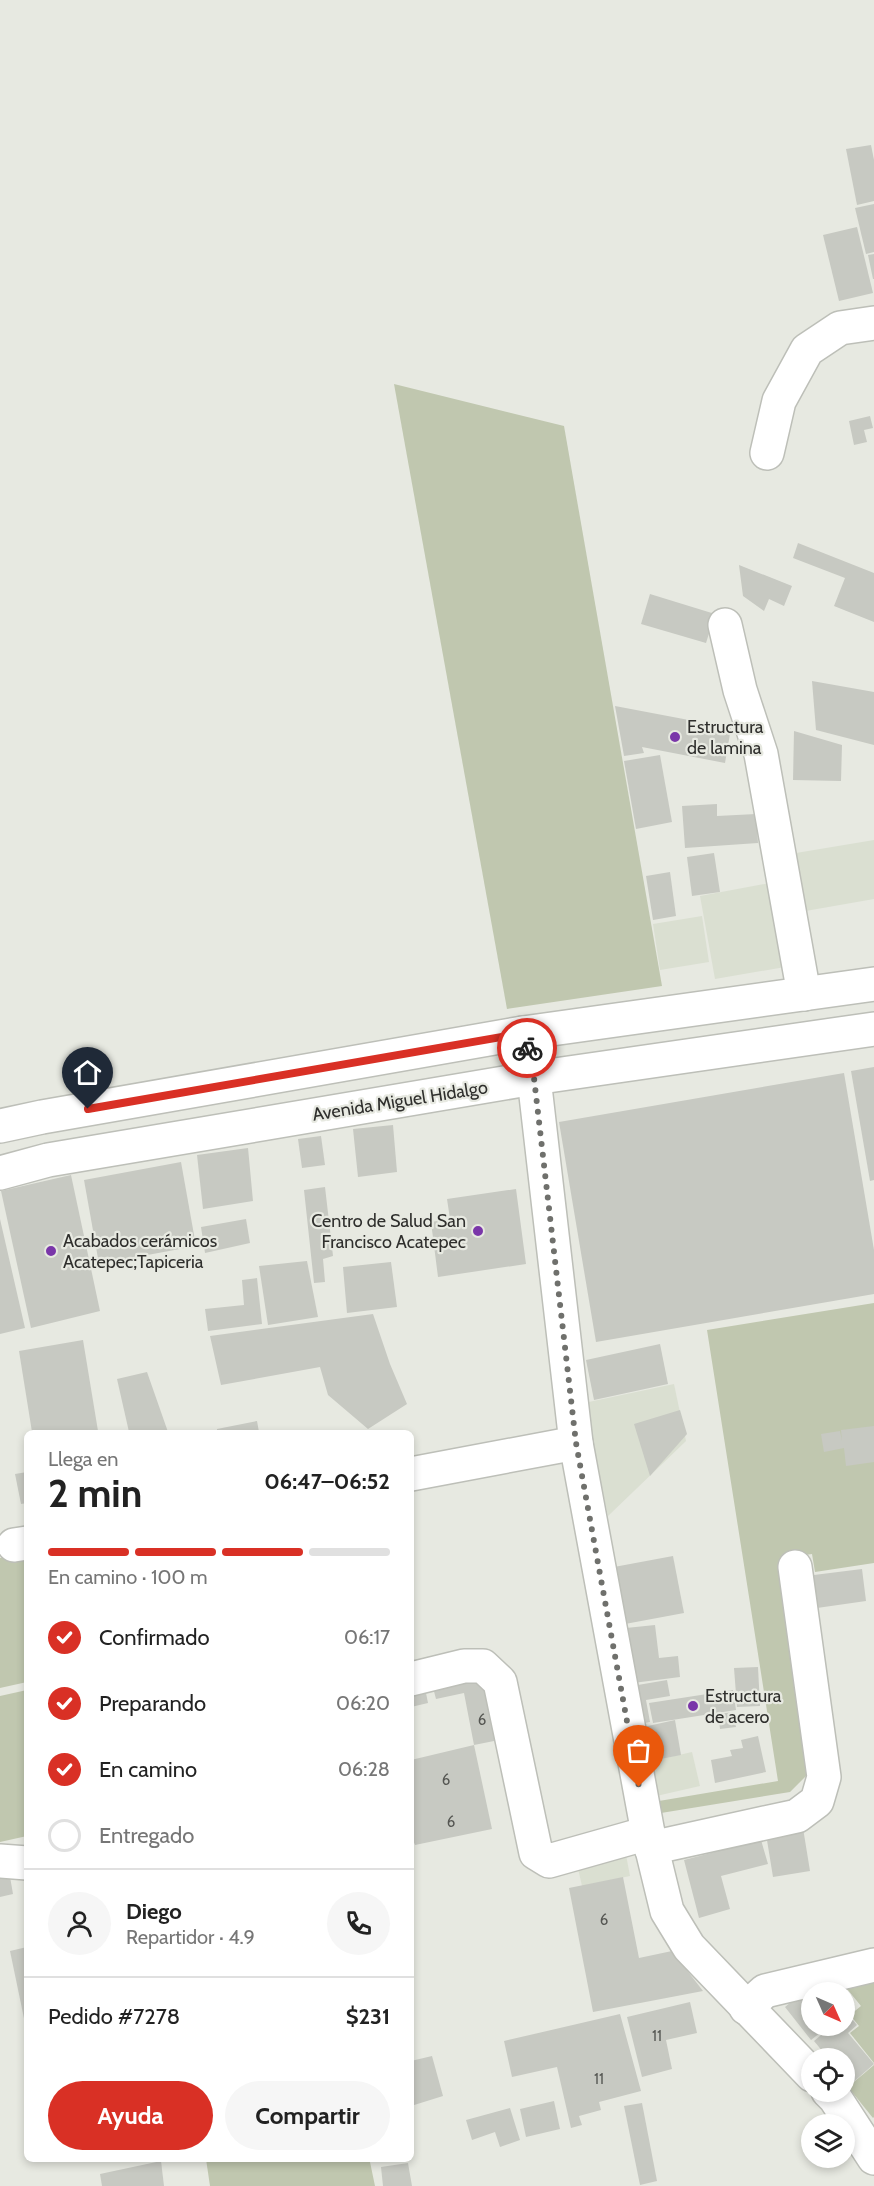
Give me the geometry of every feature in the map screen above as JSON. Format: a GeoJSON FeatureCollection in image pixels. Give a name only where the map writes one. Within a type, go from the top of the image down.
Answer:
{"type":"FeatureCollection","features":[{"type":"Feature","properties":{"kind":"street"},"geometry":{"type":"LineString","coordinates":[[767,453],[779,401],[807,350],[840,328],[874,323]]}},
{"type":"Feature","properties":{"kind":"street"},"geometry":{"type":"LineString","coordinates":[[725,625],[740,690],[761,754],[804,994]]}},
{"type":"Feature","properties":{"kind":"street"},"geometry":{"type":"LineString","coordinates":[[0,1126],[524,1033],[874,984]]}},
{"type":"Feature","properties":{"kind":"street","name":"Avenida Miguel Hidalgo"},"geometry":{"type":"LineString","coordinates":[[0,1173],[48,1160],[534,1078],[874,1029]]}},
{"type":"Feature","properties":{"kind":"street"},"geometry":{"type":"LineString","coordinates":[[524,1033],[534,1078],[576,1443],[650,1840],[667,1911],[689,1947],[801,2063]]}},
{"type":"Feature","properties":{"kind":"street"},"geometry":{"type":"LineString","coordinates":[[414,1473],[576,1443]]}},
{"type":"Feature","properties":{"kind":"street"},"geometry":{"type":"LineString","coordinates":[[414,1678],[464,1666],[483,1666],[500,1682],[536,1853],[549,1862],[650,1840],[797,1816],[817,1801],[824,1777],[795,1567]]}},
{"type":"Feature","properties":{"kind":"street"},"geometry":{"type":"LineString","coordinates":[[0,1861],[24,1863]]}},
{"type":"Feature","properties":{"kind":"street"},"geometry":{"type":"LineString","coordinates":[[746,2008],[765,1991],[874,1965]]}},
{"type":"Feature","properties":{"kind":"street"},"geometry":{"type":"LineString","coordinates":[[838,2102],[874,2158]]}},
{"type":"Feature","properties":{"kind":"shaded area"},"geometry":{"type":"Polygon","coordinates":[[[874,840],[874,899],[800,912],[790,854],[874,840]]]}},
{"type":"Feature","properties":{"kind":"shaded area"},"geometry":{"type":"Polygon","coordinates":[[[770,883],[785,967],[715,979],[700,896],[770,883]]]}},
{"type":"Feature","properties":{"kind":"shaded area"},"geometry":{"type":"Polygon","coordinates":[[[702,916],[709,962],[660,970],[653,924],[702,916]]]}},
{"type":"Feature","properties":{"kind":"shaded area"},"geometry":{"type":"Polygon","coordinates":[[[674,1384],[686,1441],[608,1516],[584,1403],[674,1384]]]}},
{"type":"Feature","properties":{"kind":"shaded area"},"geometry":{"type":"Polygon","coordinates":[[[692,1752],[700,1786],[652,1797],[644,1763],[692,1752]]]}},
{"type":"Feature","properties":{"kind":"shaded area"},"geometry":{"type":"Polygon","coordinates":[[[624,1844],[630,1876],[582,1886],[575,1855],[624,1844]]]}},
{"type":"Feature","properties":{"kind":"green space"},"geometry":{"type":"Polygon","coordinates":[[[394,384],[564,426],[662,986],[507,1009],[394,384]]]}},
{"type":"Feature","properties":{"kind":"green space"},"geometry":{"type":"Polygon","coordinates":[[[874,1303],[874,1563],[815,1572],[812,1554],[784,1558],[809,1773],[790,1792],[661,1813],[653,1802],[778,1781],[707,1330],[874,1303]]]}},
{"type":"Feature","properties":{"kind":"green space"},"geometry":{"type":"Polygon","coordinates":[[[24,1554],[24,1683],[0,1688],[0,1558],[24,1554]]]}},
{"type":"Feature","properties":{"kind":"green space"},"geometry":{"type":"Polygon","coordinates":[[[24,1691],[24,1837],[0,1842],[0,1696],[24,1691]]]}},
{"type":"Feature","properties":{"kind":"green space"},"geometry":{"type":"Polygon","coordinates":[[[874,1971],[874,2063],[852,2036],[855,2036],[855,2029],[859,2026],[855,2021],[855,2011],[861,2006],[855,1999],[855,1982],[841,1982],[839,1979],[874,1971]]]}},
{"type":"Feature","properties":{"kind":"green space"},"geometry":{"type":"Polygon","coordinates":[[[874,2065],[873,2118],[855,2096],[855,2081],[874,2065]]]}},
{"type":"Feature","properties":{"kind":"green space"},"geometry":{"type":"Polygon","coordinates":[[[207,2162],[370,2162],[375,2186],[210,2186],[207,2162]]]}},
{"type":"Feature","properties":{"kind":"building"},"geometry":{"type":"Polygon","coordinates":[[[871,145],[874,160],[874,201],[857,205],[846,149],[871,145]]]}},
{"type":"Feature","properties":{"kind":"building"},"geometry":{"type":"Polygon","coordinates":[[[874,204],[874,252],[866,254],[855,208],[874,204]]]}},
{"type":"Feature","properties":{"kind":"building"},"geometry":{"type":"Polygon","coordinates":[[[857,227],[873,293],[839,301],[823,235],[857,227]]]}},
{"type":"Feature","properties":{"kind":"building"},"geometry":{"type":"Polygon","coordinates":[[[874,254],[874,279],[873,279],[868,255],[874,254]]]}},
{"type":"Feature","properties":{"kind":"building"},"geometry":{"type":"Polygon","coordinates":[[[870,416],[873,428],[864,430],[867,442],[854,445],[849,421],[870,416]]]}},
{"type":"Feature","properties":{"kind":"building"},"geometry":{"type":"Polygon","coordinates":[[[798,543],[874,573],[874,622],[834,606],[845,578],[793,558],[798,543]]]}},
{"type":"Feature","properties":{"kind":"building"},"geometry":{"type":"Polygon","coordinates":[[[739,565],[792,586],[784,606],[769,599],[764,611],[743,596],[739,565]]]}},
{"type":"Feature","properties":{"kind":"building"},"geometry":{"type":"Polygon","coordinates":[[[650,594],[715,614],[706,643],[641,624],[650,594]]]}},
{"type":"Feature","properties":{"kind":"building"},"geometry":{"type":"Polygon","coordinates":[[[812,681],[874,692],[874,745],[816,730],[812,681]]]}},
{"type":"Feature","properties":{"kind":"building","name":"Estructura de lamina"},"geometry":{"type":"Polygon","coordinates":[[[615,706],[731,728],[725,763],[642,747],[644,753],[624,756],[615,706]]]}},
{"type":"Feature","properties":{"kind":"building"},"geometry":{"type":"Polygon","coordinates":[[[794,731],[842,745],[841,781],[793,780],[794,731]]]}},
{"type":"Feature","properties":{"kind":"building"},"geometry":{"type":"Polygon","coordinates":[[[660,755],[672,822],[636,829],[624,761],[660,755]]]}},
{"type":"Feature","properties":{"kind":"building","name":"Estructura de lamina"},"geometry":{"type":"Polygon","coordinates":[[[717,804],[717,816],[756,814],[758,843],[685,848],[682,806],[717,804]]]}},
{"type":"Feature","properties":{"kind":"building"},"geometry":{"type":"Polygon","coordinates":[[[714,853],[720,892],[692,896],[687,857],[714,853]]]}},
{"type":"Feature","properties":{"kind":"building"},"geometry":{"type":"Polygon","coordinates":[[[670,872],[676,916],[653,920],[646,876],[670,872]]]}},
{"type":"Feature","properties":{"kind":"building"},"geometry":{"type":"Polygon","coordinates":[[[874,1067],[874,1180],[870,1181],[851,1071],[874,1067]]]}},
{"type":"Feature","properties":{"kind":"building"},"geometry":{"type":"Polygon","coordinates":[[[844,1073],[874,1250],[874,1294],[596,1342],[559,1122],[844,1073]]]}},
{"type":"Feature","properties":{"kind":"building"},"geometry":{"type":"Polygon","coordinates":[[[393,1125],[397,1172],[358,1177],[353,1129],[393,1125]]]}},
{"type":"Feature","properties":{"kind":"building"},"geometry":{"type":"Polygon","coordinates":[[[321,1136],[325,1165],[302,1168],[298,1139],[321,1136]]]}},
{"type":"Feature","properties":{"kind":"building"},"geometry":{"type":"Polygon","coordinates":[[[248,1148],[253,1201],[203,1209],[197,1155],[248,1148]]]}},
{"type":"Feature","properties":{"kind":"building"},"geometry":{"type":"Polygon","coordinates":[[[181,1162],[196,1246],[99,1264],[84,1180],[181,1162]]]}},
{"type":"Feature","properties":{"kind":"building","name":"Acabados cerámicos Acatepec;Tapiceria"},"geometry":{"type":"Polygon","coordinates":[[[71,1175],[100,1311],[31,1328],[1,1191],[71,1175]]]}},
{"type":"Feature","properties":{"kind":"building"},"geometry":{"type":"Polygon","coordinates":[[[325,1187],[333,1256],[323,1259],[325,1282],[314,1283],[304,1190],[325,1187]]]}},
{"type":"Feature","properties":{"kind":"building"},"geometry":{"type":"Polygon","coordinates":[[[516,1189],[526,1264],[438,1277],[431,1222],[450,1219],[447,1199],[516,1189]]]}},
{"type":"Feature","properties":{"kind":"building"},"geometry":{"type":"Polygon","coordinates":[[[0,1219],[25,1328],[0,1334],[0,1219]]]}},
{"type":"Feature","properties":{"kind":"building"},"geometry":{"type":"Polygon","coordinates":[[[246,1219],[250,1243],[205,1253],[201,1227],[246,1219]]]}},
{"type":"Feature","properties":{"kind":"building"},"geometry":{"type":"Polygon","coordinates":[[[307,1261],[318,1317],[268,1325],[259,1266],[307,1261]]]}},
{"type":"Feature","properties":{"kind":"building"},"geometry":{"type":"Polygon","coordinates":[[[391,1262],[397,1307],[347,1313],[343,1267],[391,1262]]]}},
{"type":"Feature","properties":{"kind":"building"},"geometry":{"type":"Polygon","coordinates":[[[257,1278],[262,1324],[208,1331],[205,1309],[244,1305],[242,1280],[257,1278]]]}},
{"type":"Feature","properties":{"kind":"building"},"geometry":{"type":"Polygon","coordinates":[[[373,1314],[407,1404],[368,1429],[328,1395],[320,1367],[221,1385],[210,1336],[373,1314]]]}},
{"type":"Feature","properties":{"kind":"building"},"geometry":{"type":"Polygon","coordinates":[[[83,1340],[98,1430],[32,1430],[19,1351],[83,1340]]]}},
{"type":"Feature","properties":{"kind":"building"},"geometry":{"type":"Polygon","coordinates":[[[660,1344],[668,1384],[594,1400],[586,1360],[660,1344]]]}},
{"type":"Feature","properties":{"kind":"building"},"geometry":{"type":"Polygon","coordinates":[[[147,1372],[167,1430],[129,1430],[117,1379],[147,1372]]]}},
{"type":"Feature","properties":{"kind":"building"},"geometry":{"type":"Polygon","coordinates":[[[680,1410],[687,1434],[650,1476],[634,1424],[680,1410]]]}},
{"type":"Feature","properties":{"kind":"building"},"geometry":{"type":"Polygon","coordinates":[[[257,1421],[259,1430],[217,1430],[257,1421]]]}},
{"type":"Feature","properties":{"kind":"building"},"geometry":{"type":"Polygon","coordinates":[[[874,1426],[874,1462],[846,1466],[844,1448],[824,1452],[821,1434],[840,1431],[842,1441],[841,1430],[874,1426]]]}},
{"type":"Feature","properties":{"kind":"building"},"geometry":{"type":"Polygon","coordinates":[[[24,1472],[24,1504],[21,1504],[15,1474],[24,1472]]]}},
{"type":"Feature","properties":{"kind":"building"},"geometry":{"type":"Polygon","coordinates":[[[673,1556],[684,1613],[625,1624],[614,1567],[673,1556]]]}},
{"type":"Feature","properties":{"kind":"building"},"geometry":{"type":"Polygon","coordinates":[[[862,1569],[866,1601],[810,1609],[806,1576],[862,1569]]]}},
{"type":"Feature","properties":{"kind":"building"},"geometry":{"type":"Polygon","coordinates":[[[655,1625],[659,1658],[678,1656],[680,1677],[633,1683],[626,1628],[655,1625]]]}},
{"type":"Feature","properties":{"kind":"building"},"geometry":{"type":"Polygon","coordinates":[[[483,1666],[499,1740],[474,1745],[464,1693],[436,1699],[431,1680],[483,1666]]]}},
{"type":"Feature","properties":{"kind":"building"},"geometry":{"type":"Polygon","coordinates":[[[758,1667],[760,1706],[737,1707],[734,1668],[758,1667]]]}},
{"type":"Feature","properties":{"kind":"building"},"geometry":{"type":"Polygon","coordinates":[[[667,1680],[670,1696],[646,1700],[650,1722],[639,1724],[632,1686],[667,1680]]]}},
{"type":"Feature","properties":{"kind":"building"},"geometry":{"type":"Polygon","coordinates":[[[424,1683],[428,1703],[414,1706],[414,1685],[424,1683]]]}},
{"type":"Feature","properties":{"kind":"building","name":"Estructura de acero"},"geometry":{"type":"Polygon","coordinates":[[[733,1690],[736,1710],[653,1723],[649,1703],[733,1690]]]}},
{"type":"Feature","properties":{"kind":"building"},"geometry":{"type":"Polygon","coordinates":[[[734,1712],[736,1727],[720,1729],[718,1714],[734,1712]]]}},
{"type":"Feature","properties":{"kind":"building"},"geometry":{"type":"Polygon","coordinates":[[[675,1720],[681,1755],[646,1762],[639,1728],[675,1720]]]}},
{"type":"Feature","properties":{"kind":"building"},"geometry":{"type":"Polygon","coordinates":[[[758,1736],[766,1772],[715,1783],[711,1760],[732,1756],[730,1750],[743,1748],[741,1740],[758,1736]]]}},
{"type":"Feature","properties":{"kind":"building"},"geometry":{"type":"Polygon","coordinates":[[[474,1745],[492,1829],[415,1845],[414,1759],[474,1745]]]}},
{"type":"Feature","properties":{"kind":"building"},"geometry":{"type":"Polygon","coordinates":[[[803,1828],[810,1871],[773,1877],[766,1834],[803,1828]]]}},
{"type":"Feature","properties":{"kind":"building"},"geometry":{"type":"Polygon","coordinates":[[[761,1840],[768,1864],[721,1876],[730,1909],[699,1918],[684,1860],[761,1840]]]}},
{"type":"Feature","properties":{"kind":"building"},"geometry":{"type":"Polygon","coordinates":[[[9,1871],[13,1894],[0,1897],[0,1873],[9,1871]]]}},
{"type":"Feature","properties":{"kind":"building"},"geometry":{"type":"Polygon","coordinates":[[[623,1877],[639,1958],[672,1951],[703,1991],[593,2012],[569,1888],[623,1877]]]}},
{"type":"Feature","properties":{"kind":"building"},"geometry":{"type":"Polygon","coordinates":[[[24,1948],[24,2018],[10,1951],[24,1948]]]}},
{"type":"Feature","properties":{"kind":"building"},"geometry":{"type":"Polygon","coordinates":[[[833,1977],[837,1982],[815,1982],[833,1977]]]}},
{"type":"Feature","properties":{"kind":"building"},"geometry":{"type":"Polygon","coordinates":[[[801,1994],[801,2027],[785,2007],[801,1994]]]}},
{"type":"Feature","properties":{"kind":"building"},"geometry":{"type":"Polygon","coordinates":[[[690,2002],[697,2033],[666,2040],[672,2069],[642,2077],[627,2017],[690,2002]]]}},
{"type":"Feature","properties":{"kind":"building"},"geometry":{"type":"Polygon","coordinates":[[[620,2014],[641,2091],[599,2102],[601,2110],[579,2116],[582,2125],[571,2128],[557,2067],[512,2077],[504,2041],[620,2014]]]}},
{"type":"Feature","properties":{"kind":"building"},"geometry":{"type":"Polygon","coordinates":[[[820,2036],[851,2036],[874,2064],[855,2081],[855,2048],[820,2048],[814,2041],[820,2036]]]}},
{"type":"Feature","properties":{"kind":"building"},"geometry":{"type":"Polygon","coordinates":[[[432,2056],[443,2096],[414,2105],[414,2060],[432,2056]]]}},
{"type":"Feature","properties":{"kind":"building"},"geometry":{"type":"Polygon","coordinates":[[[554,2101],[560,2129],[526,2137],[520,2109],[554,2101]]]}},
{"type":"Feature","properties":{"kind":"building"},"geometry":{"type":"Polygon","coordinates":[[[642,2103],[657,2181],[640,2185],[624,2106],[642,2103]]]}},
{"type":"Feature","properties":{"kind":"building"},"geometry":{"type":"Polygon","coordinates":[[[510,2108],[520,2140],[500,2147],[495,2132],[472,2140],[466,2120],[510,2108]]]}},
{"type":"Feature","properties":{"kind":"building"},"geometry":{"type":"Polygon","coordinates":[[[161,2162],[164,2186],[102,2186],[100,2174],[161,2162]]]}},
{"type":"Feature","properties":{"kind":"building"},"geometry":{"type":"Polygon","coordinates":[[[408,2163],[412,2186],[383,2186],[381,2167],[408,2163]]]}},
{"type":"Feature","properties":{"kind":"way so far"},"geometry":{"type":"LineString","coordinates":[[527,1048],[534,1078],[576,1443],[639,1787]]}},
{"type":"Feature","properties":{"kind":"place","name":"Estructura de lamina"},"geometry":{"type":"Point","coordinates":[675,737]}},
{"type":"Feature","properties":{"kind":"place","name":"Centro de Salud San Francisco Acatepec"},"geometry":{"type":"Point","coordinates":[478,1231]}},
{"type":"Feature","properties":{"kind":"place","name":"Acabados cerámicos Acatepec;Tapiceria"},"geometry":{"type":"Point","coordinates":[51,1251]}},
{"type":"Feature","properties":{"kind":"place","name":"Estructura de acero"},"geometry":{"type":"Point","coordinates":[693,1706]}},
{"type":"Feature","properties":{"kind":"route"},"geometry":{"type":"LineString","coordinates":[[88,1109],[524,1033],[527,1048]]}}]}
